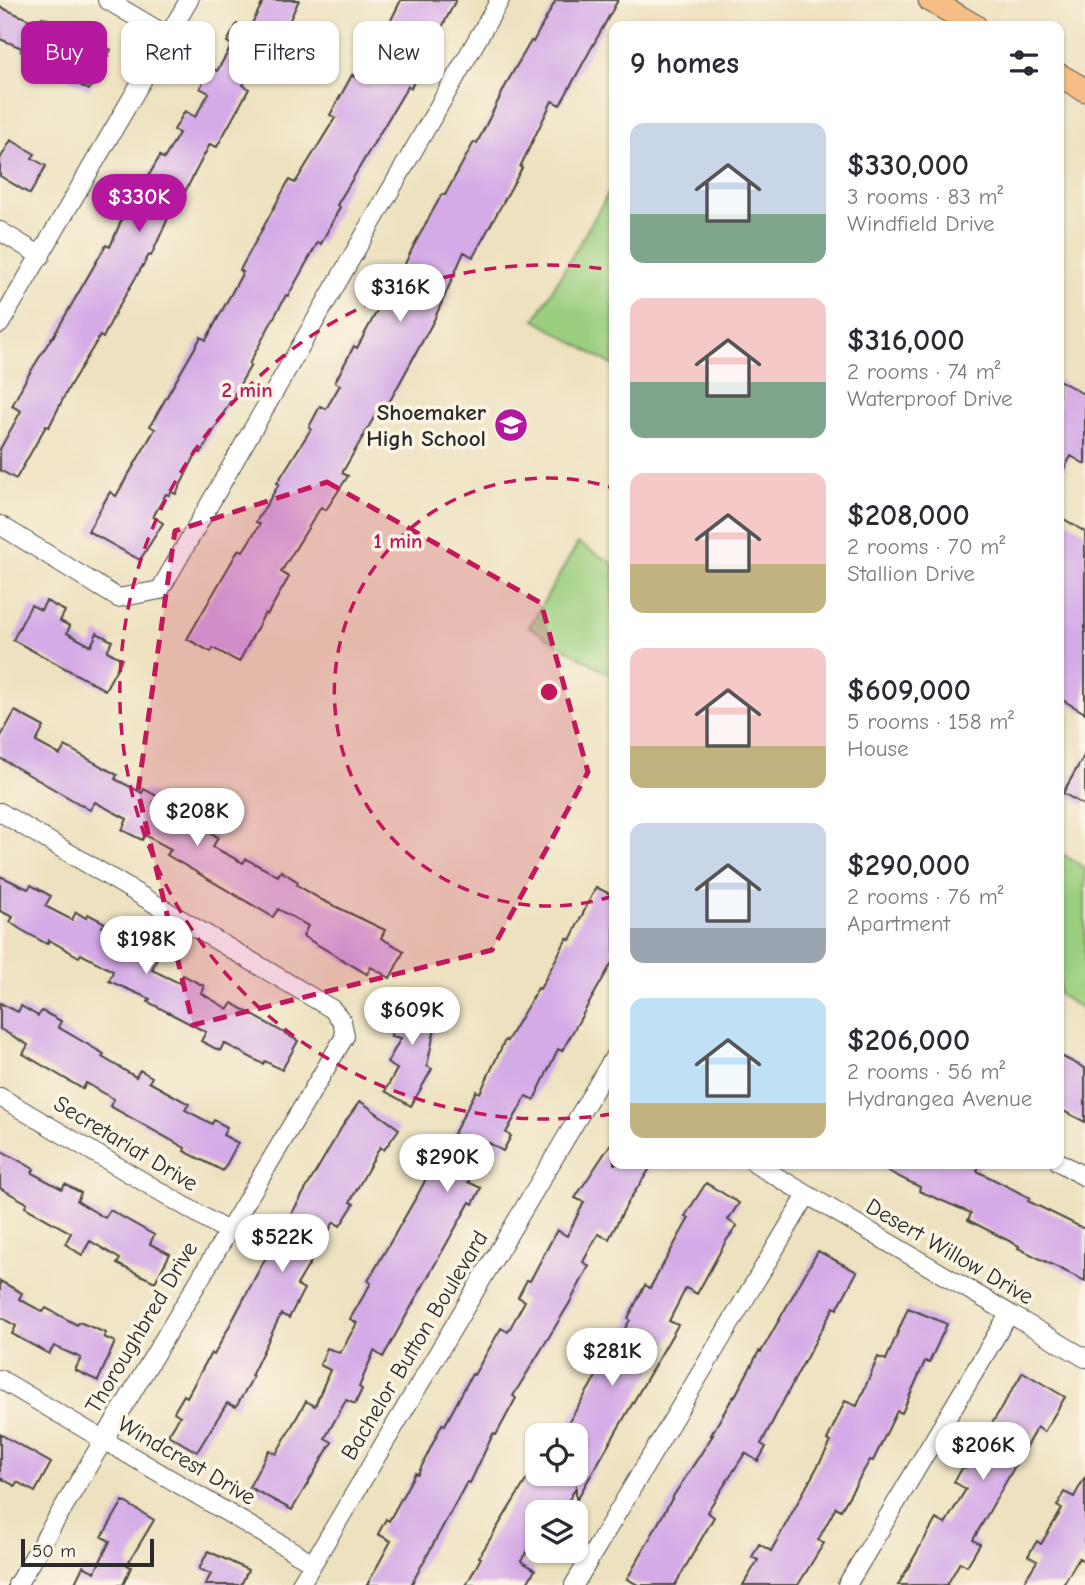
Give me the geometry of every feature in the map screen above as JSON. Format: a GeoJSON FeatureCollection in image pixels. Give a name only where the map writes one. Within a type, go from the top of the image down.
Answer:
{"type":"FeatureCollection","features":[{"type":"Feature","properties":{"kind":"main road"},"geometry":{"type":"LineString","coordinates":[[930,0],[966,21]]}},
{"type":"Feature","properties":{"kind":"main road"},"geometry":{"type":"LineString","coordinates":[[1064,78],[1085,90]]}},
{"type":"Feature","properties":{"kind":"street"},"geometry":{"type":"LineString","coordinates":[[107,0],[143,21]]}},
{"type":"Feature","properties":{"kind":"street"},"geometry":{"type":"LineString","coordinates":[[177,21],[189,0]]}},
{"type":"Feature","properties":{"kind":"street"},"geometry":{"type":"LineString","coordinates":[[0,525],[118,598],[160,590],[500,0]]}},
{"type":"Feature","properties":{"kind":"street"},"geometry":{"type":"LineString","coordinates":[[0,324],[140,84]]}},
{"type":"Feature","properties":{"kind":"street"},"geometry":{"type":"LineString","coordinates":[[0,231],[41,256]]}},
{"type":"Feature","properties":{"kind":"street","name":"Thoroughbred Drive"},"geometry":{"type":"LineString","coordinates":[[0,812],[332,1009],[342,1021],[345,1036],[226,1231],[17,1585]]}},
{"type":"Feature","properties":{"kind":"street","name":"Bachelor Button Boulevard"},"geometry":{"type":"LineString","coordinates":[[300,1585],[609,1077]]}},
{"type":"Feature","properties":{"kind":"street","name":"Secretariat Drive"},"geometry":{"type":"LineString","coordinates":[[0,1097],[226,1231]]}},
{"type":"Feature","properties":{"kind":"street"},"geometry":{"type":"LineString","coordinates":[[1064,1165],[1085,1177]]}},
{"type":"Feature","properties":{"kind":"street","name":"Desert Willow Drive"},"geometry":{"type":"LineString","coordinates":[[763,1169],[1085,1358]]}},
{"type":"Feature","properties":{"kind":"street"},"geometry":{"type":"LineString","coordinates":[[574,1585],[807,1195]]}},
{"type":"Feature","properties":{"kind":"street"},"geometry":{"type":"LineString","coordinates":[[848,1585],[1009,1314]]}},
{"type":"Feature","properties":{"kind":"street","name":"Windcrest Drive"},"geometry":{"type":"LineString","coordinates":[[0,1379],[313,1563]]}},
{"type":"Feature","properties":{"kind":"highlighted area"},"geometry":{"type":"Polygon","coordinates":[[[327,482],[541,603],[588,772],[492,950],[193,1025],[138,791],[175,531],[327,482]]]}},
{"type":"Feature","properties":{"kind":"green space"},"geometry":{"type":"Polygon","coordinates":[[[609,193],[609,363],[535,320],[609,193]]]}},
{"type":"Feature","properties":{"kind":"green space"},"geometry":{"type":"Polygon","coordinates":[[[578,543],[609,561],[609,674],[529,627],[578,543]]]}},
{"type":"Feature","properties":{"kind":"green space"},"geometry":{"type":"Polygon","coordinates":[[[1064,855],[1085,868],[1085,1010],[1064,998],[1064,855]]]}},
{"type":"Feature","properties":{"kind":"building"},"geometry":{"type":"Polygon","coordinates":[[[264,0],[299,0],[289,21],[253,21],[264,0]]]}},
{"type":"Feature","properties":{"kind":"building"},"geometry":{"type":"Polygon","coordinates":[[[401,0],[456,0],[444,23],[444,21],[390,21],[401,0]]]}},
{"type":"Feature","properties":{"kind":"building"},"geometry":{"type":"Polygon","coordinates":[[[556,0],[618,0],[560,105],[552,101],[520,167],[522,168],[473,257],[464,252],[434,320],[385,410],[380,407],[342,473],[348,476],[326,510],[321,507],[281,572],[289,577],[267,615],[265,613],[239,662],[213,648],[211,652],[187,639],[239,549],[243,551],[260,524],[256,522],[311,429],[309,427],[320,406],[326,409],[340,385],[335,382],[354,346],[357,348],[386,294],[390,296],[442,194],[445,195],[474,142],[477,143],[509,79],[556,0]]]}},
{"type":"Feature","properties":{"kind":"building"},"geometry":{"type":"Polygon","coordinates":[[[0,7],[32,21],[21,21],[21,48],[0,39],[0,7]]]}},
{"type":"Feature","properties":{"kind":"building"},"geometry":{"type":"Polygon","coordinates":[[[229,50],[229,84],[244,84],[249,89],[217,147],[210,144],[177,207],[174,205],[151,256],[149,255],[116,311],[103,338],[100,336],[69,387],[49,427],[46,426],[16,479],[0,470],[0,449],[21,411],[12,406],[106,245],[110,247],[127,207],[130,208],[160,156],[164,159],[179,133],[174,130],[185,111],[195,117],[209,93],[200,88],[202,84],[215,84],[215,70],[217,71],[229,50]]]}},
{"type":"Feature","properties":{"kind":"building"},"geometry":{"type":"Polygon","coordinates":[[[352,75],[353,84],[413,84],[411,88],[408,86],[337,205],[340,207],[321,244],[318,242],[288,296],[286,295],[249,364],[251,365],[201,453],[197,452],[176,494],[166,494],[153,517],[163,523],[140,560],[88,531],[110,492],[116,496],[155,429],[150,426],[201,337],[206,340],[289,180],[295,183],[335,118],[330,115],[352,75]]]}},
{"type":"Feature","properties":{"kind":"building"},"geometry":{"type":"Polygon","coordinates":[[[78,84],[92,84],[89,90],[78,84]]]}},
{"type":"Feature","properties":{"kind":"building"},"geometry":{"type":"Polygon","coordinates":[[[11,140],[35,154],[32,158],[46,166],[30,194],[0,176],[0,159],[11,140]]]}},
{"type":"Feature","properties":{"kind":"building"},"geometry":{"type":"Polygon","coordinates":[[[1064,383],[1085,395],[1085,464],[1071,456],[1064,469],[1064,383]]]}},
{"type":"Feature","properties":{"kind":"building"},"geometry":{"type":"Polygon","coordinates":[[[1064,519],[1085,532],[1085,713],[1064,701],[1064,519]]]}},
{"type":"Feature","properties":{"kind":"building"},"geometry":{"type":"Polygon","coordinates":[[[46,601],[65,611],[60,621],[70,626],[67,633],[91,646],[97,633],[112,641],[107,651],[122,659],[105,690],[13,640],[31,605],[41,610],[46,601]]]}},
{"type":"Feature","properties":{"kind":"building"},"geometry":{"type":"Polygon","coordinates":[[[15,711],[44,727],[36,742],[60,755],[65,746],[117,775],[115,779],[142,793],[144,789],[157,796],[153,803],[218,837],[213,847],[243,863],[246,859],[278,876],[281,871],[298,882],[297,885],[322,900],[385,930],[381,938],[404,951],[390,978],[371,967],[367,974],[303,936],[308,926],[278,909],[273,917],[167,855],[171,849],[145,835],[142,840],[122,830],[127,819],[95,802],[90,810],[0,758],[0,738],[15,711]]]}},
{"type":"Feature","properties":{"kind":"building"},"geometry":{"type":"Polygon","coordinates":[[[1085,754],[1085,806],[1064,791],[1085,754]]]}},
{"type":"Feature","properties":{"kind":"building"},"geometry":{"type":"Polygon","coordinates":[[[0,876],[28,889],[31,885],[51,896],[45,906],[72,920],[76,912],[86,918],[88,914],[105,923],[102,927],[113,933],[111,937],[157,957],[152,970],[179,983],[183,975],[204,986],[201,993],[228,1009],[232,1003],[298,1041],[282,1070],[265,1061],[263,1064],[224,1043],[220,1051],[201,1041],[206,1032],[148,1002],[150,999],[109,981],[113,971],[81,954],[79,957],[49,940],[47,944],[20,929],[10,922],[13,917],[0,911],[0,876]]]}},
{"type":"Feature","properties":{"kind":"building"},"geometry":{"type":"Polygon","coordinates":[[[596,887],[609,894],[609,968],[562,1051],[558,1049],[534,1100],[526,1096],[506,1133],[511,1136],[503,1151],[489,1143],[468,1182],[481,1188],[473,1204],[470,1202],[383,1357],[374,1351],[355,1404],[346,1400],[325,1438],[332,1442],[292,1510],[249,1487],[269,1450],[276,1454],[306,1401],[315,1406],[330,1370],[320,1365],[327,1348],[340,1353],[357,1323],[350,1319],[371,1283],[368,1281],[447,1139],[450,1141],[476,1091],[480,1093],[505,1040],[507,1041],[538,988],[540,989],[567,938],[570,940],[596,887]]]}},
{"type":"Feature","properties":{"kind":"building"},"geometry":{"type":"Polygon","coordinates":[[[399,995],[440,1004],[427,1066],[432,1069],[411,1106],[385,1091],[397,1069],[387,1063],[401,1038],[391,1036],[399,995]]]}},
{"type":"Feature","properties":{"kind":"building"},"geometry":{"type":"Polygon","coordinates":[[[0,1003],[18,1012],[21,1006],[38,1016],[42,1011],[61,1021],[58,1027],[104,1054],[102,1057],[136,1077],[140,1070],[152,1077],[149,1082],[189,1104],[185,1110],[212,1124],[214,1120],[227,1127],[223,1135],[238,1143],[223,1171],[184,1151],[185,1148],[110,1106],[114,1099],[86,1083],[83,1089],[23,1054],[28,1045],[0,1029],[0,1003]]]}},
{"type":"Feature","properties":{"kind":"building"},"geometry":{"type":"Polygon","coordinates":[[[1064,1058],[1085,1068],[1085,1122],[1064,1112],[1064,1058]]]}},
{"type":"Feature","properties":{"kind":"building"},"geometry":{"type":"Polygon","coordinates":[[[360,1101],[399,1129],[384,1150],[380,1147],[350,1202],[354,1204],[340,1226],[334,1222],[297,1285],[304,1289],[289,1318],[281,1314],[251,1376],[253,1377],[236,1407],[227,1403],[197,1452],[168,1435],[180,1416],[174,1412],[184,1395],[187,1397],[211,1353],[214,1355],[264,1261],[343,1125],[360,1101]]]}},
{"type":"Feature","properties":{"kind":"building"},"geometry":{"type":"Polygon","coordinates":[[[609,1147],[609,1169],[650,1169],[628,1202],[609,1239],[598,1234],[583,1262],[589,1266],[569,1304],[513,1396],[516,1398],[496,1435],[493,1434],[470,1483],[467,1482],[411,1585],[367,1585],[391,1541],[378,1534],[386,1519],[389,1521],[415,1473],[418,1474],[442,1424],[445,1425],[472,1374],[474,1375],[501,1328],[508,1332],[525,1301],[518,1297],[527,1280],[530,1281],[557,1230],[567,1236],[584,1202],[575,1198],[609,1147]]]}},
{"type":"Feature","properties":{"kind":"building"},"geometry":{"type":"Polygon","coordinates":[[[0,1150],[34,1169],[32,1173],[62,1189],[65,1184],[81,1193],[77,1201],[105,1218],[110,1210],[154,1235],[150,1244],[170,1254],[155,1282],[117,1264],[120,1259],[90,1241],[82,1255],[65,1244],[71,1233],[25,1207],[27,1203],[0,1188],[0,1150]]]}},
{"type":"Feature","properties":{"kind":"building"},"geometry":{"type":"Polygon","coordinates":[[[883,1169],[978,1169],[977,1171],[1030,1198],[1028,1201],[1085,1229],[1085,1281],[968,1220],[971,1213],[919,1191],[920,1187],[883,1169]]]}},
{"type":"Feature","properties":{"kind":"building"},"geometry":{"type":"Polygon","coordinates":[[[706,1183],[739,1203],[728,1220],[737,1226],[697,1294],[686,1288],[669,1321],[678,1325],[588,1480],[588,1423],[568,1423],[630,1320],[628,1318],[645,1285],[650,1288],[689,1218],[685,1216],[706,1183]]]}},
{"type":"Feature","properties":{"kind":"building"},"geometry":{"type":"Polygon","coordinates":[[[818,1251],[857,1272],[837,1309],[834,1307],[799,1371],[761,1444],[766,1447],[758,1461],[745,1453],[707,1512],[714,1517],[675,1585],[638,1585],[627,1579],[674,1495],[713,1435],[818,1251]]]}},
{"type":"Feature","properties":{"kind":"building"},"geometry":{"type":"Polygon","coordinates":[[[0,1281],[22,1293],[19,1299],[43,1312],[46,1308],[77,1325],[79,1322],[106,1333],[104,1337],[115,1342],[98,1381],[75,1370],[81,1358],[54,1346],[49,1354],[12,1334],[16,1326],[0,1317],[0,1281]]]}},
{"type":"Feature","properties":{"kind":"building"},"geometry":{"type":"Polygon","coordinates":[[[908,1308],[947,1324],[929,1363],[925,1361],[902,1413],[897,1411],[873,1461],[870,1460],[841,1510],[836,1507],[818,1540],[824,1543],[798,1585],[743,1585],[758,1560],[752,1557],[759,1544],[771,1551],[831,1442],[827,1440],[845,1401],[857,1406],[878,1357],[886,1360],[908,1308]]]}},
{"type":"Feature","properties":{"kind":"building"},"geometry":{"type":"Polygon","coordinates":[[[1023,1372],[1065,1397],[1044,1432],[1037,1427],[973,1540],[980,1544],[967,1566],[960,1562],[947,1585],[898,1585],[936,1519],[945,1524],[966,1489],[954,1482],[1023,1372]]]}},
{"type":"Feature","properties":{"kind":"building"},"geometry":{"type":"Polygon","coordinates":[[[0,1434],[51,1463],[35,1492],[17,1482],[15,1486],[0,1478],[0,1434]]]}},
{"type":"Feature","properties":{"kind":"building"},"geometry":{"type":"Polygon","coordinates":[[[1085,1477],[1085,1562],[1079,1558],[1063,1585],[1022,1585],[1037,1561],[1028,1556],[1037,1541],[1041,1544],[1062,1509],[1057,1506],[1064,1492],[1074,1497],[1085,1477]]]}},
{"type":"Feature","properties":{"kind":"building"},"geometry":{"type":"Polygon","coordinates":[[[525,1482],[525,1486],[585,1486],[577,1500],[576,1487],[569,1500],[525,1500],[525,1555],[521,1561],[535,1570],[526,1585],[466,1585],[481,1558],[479,1557],[525,1482]]]}},
{"type":"Feature","properties":{"kind":"building"},"geometry":{"type":"Polygon","coordinates":[[[123,1501],[154,1520],[127,1565],[131,1567],[123,1585],[74,1585],[83,1566],[95,1572],[110,1541],[102,1537],[123,1501]]]}},
{"type":"Feature","properties":{"kind":"building"},"geometry":{"type":"Polygon","coordinates":[[[208,1551],[248,1570],[241,1585],[205,1585],[211,1574],[199,1569],[208,1551]]]}},
{"type":"Feature","properties":{"kind":"place","name":"Shoemaker High School"},"geometry":{"type":"Point","coordinates":[511,425]}}]}
